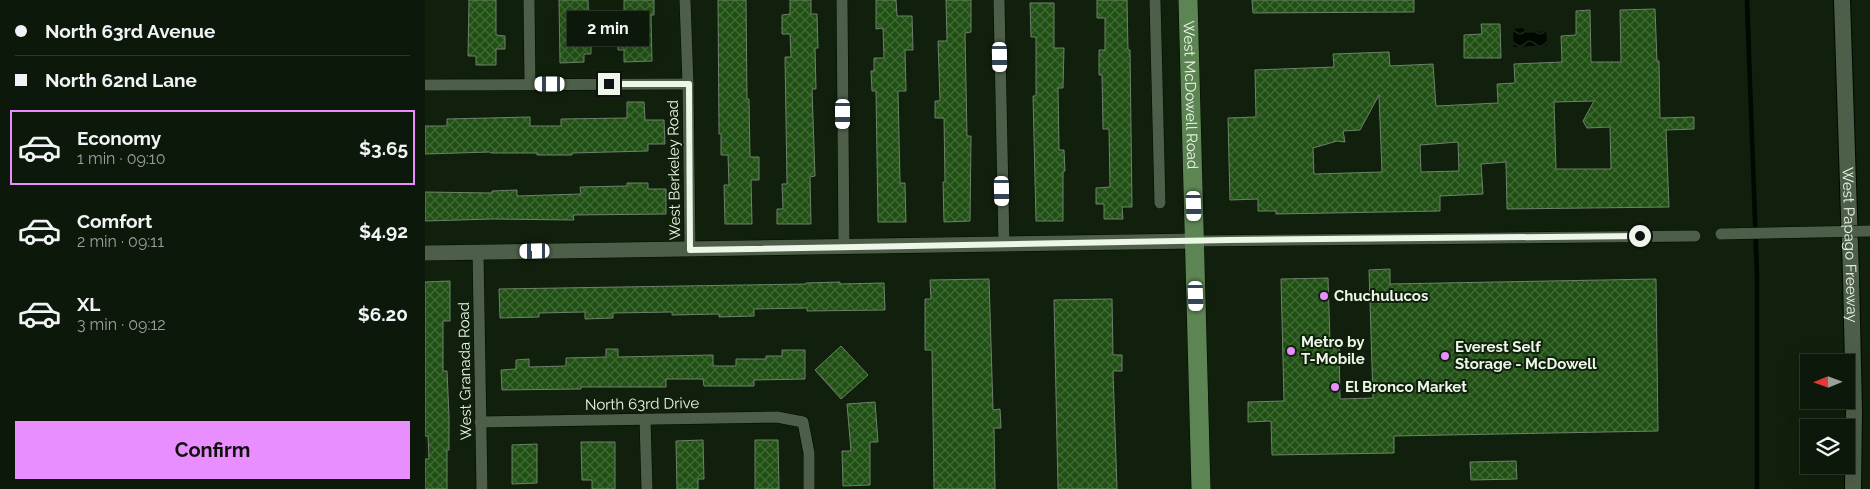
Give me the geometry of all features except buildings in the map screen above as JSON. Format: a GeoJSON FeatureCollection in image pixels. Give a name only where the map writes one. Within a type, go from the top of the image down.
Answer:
{"type":"FeatureCollection","features":[{"type":"Feature","properties":{"kind":"main road","name":"West McDowell Road"},"geometry":{"type":"LineString","coordinates":[[1188,0],[1201,489]]}},
{"type":"Feature","properties":{"kind":"main road","name":"West Papago Freeway"},"geometry":{"type":"LineString","coordinates":[[1842,0],[1851,276],[1854,410],[1853,489]]}},
{"type":"Feature","properties":{"kind":"street"},"geometry":{"type":"LineString","coordinates":[[529,0],[531,84]]}},
{"type":"Feature","properties":{"kind":"street","name":"West Berkeley Road"},"geometry":{"type":"LineString","coordinates":[[685,0],[689,84],[690,250]]}},
{"type":"Feature","properties":{"kind":"street"},"geometry":{"type":"LineString","coordinates":[[842,0],[844,248]]}},
{"type":"Feature","properties":{"kind":"street"},"geometry":{"type":"LineString","coordinates":[[999,0],[1004,245]]}},
{"type":"Feature","properties":{"kind":"street"},"geometry":{"type":"LineString","coordinates":[[1155,0],[1160,203]]}},
{"type":"Feature","properties":{"kind":"street"},"geometry":{"type":"LineString","coordinates":[[425,85],[689,84]]}},
{"type":"Feature","properties":{"kind":"street"},"geometry":{"type":"LineString","coordinates":[[1721,234],[1870,232]]}},
{"type":"Feature","properties":{"kind":"street"},"geometry":{"type":"LineString","coordinates":[[425,253],[844,248],[1195,241],[1695,236]]}},
{"type":"Feature","properties":{"kind":"street","name":"West Granada Road"},"geometry":{"type":"LineString","coordinates":[[477,252],[482,489]]}},
{"type":"Feature","properties":{"kind":"street","name":"North 63rd Drive"},"geometry":{"type":"LineString","coordinates":[[480,422],[777,417],[803,422],[809,453],[809,489]]}},
{"type":"Feature","properties":{"kind":"street"},"geometry":{"type":"LineString","coordinates":[[645,419],[647,489]]}},
{"type":"Feature","properties":{"kind":"water"},"geometry":{"type":"Polygon","coordinates":[[[1523,28],[1527,33],[1546,31],[1547,45],[1514,47],[1513,29],[1523,28]]]}},
{"type":"Feature","properties":{"kind":"waterway"},"geometry":{"type":"LineString","coordinates":[[1747,0],[1757,275],[1757,489]]}},
{"type":"Feature","properties":{"kind":"place","name":"Chuchulucos"},"geometry":{"type":"Point","coordinates":[1324,296]}},
{"type":"Feature","properties":{"kind":"place","name":"Metro by T-Mobile"},"geometry":{"type":"Point","coordinates":[1291,351]}},
{"type":"Feature","properties":{"kind":"place","name":"Everest Self Storage - McDowell"},"geometry":{"type":"Point","coordinates":[1445,356]}},
{"type":"Feature","properties":{"kind":"place","name":"El Bronco Market"},"geometry":{"type":"Point","coordinates":[1335,387]}},
{"type":"Feature","properties":{"kind":"route"},"geometry":{"type":"LineString","coordinates":[[609,84],[689,84],[690,250],[1229,240],[1640,236]]}}]}
